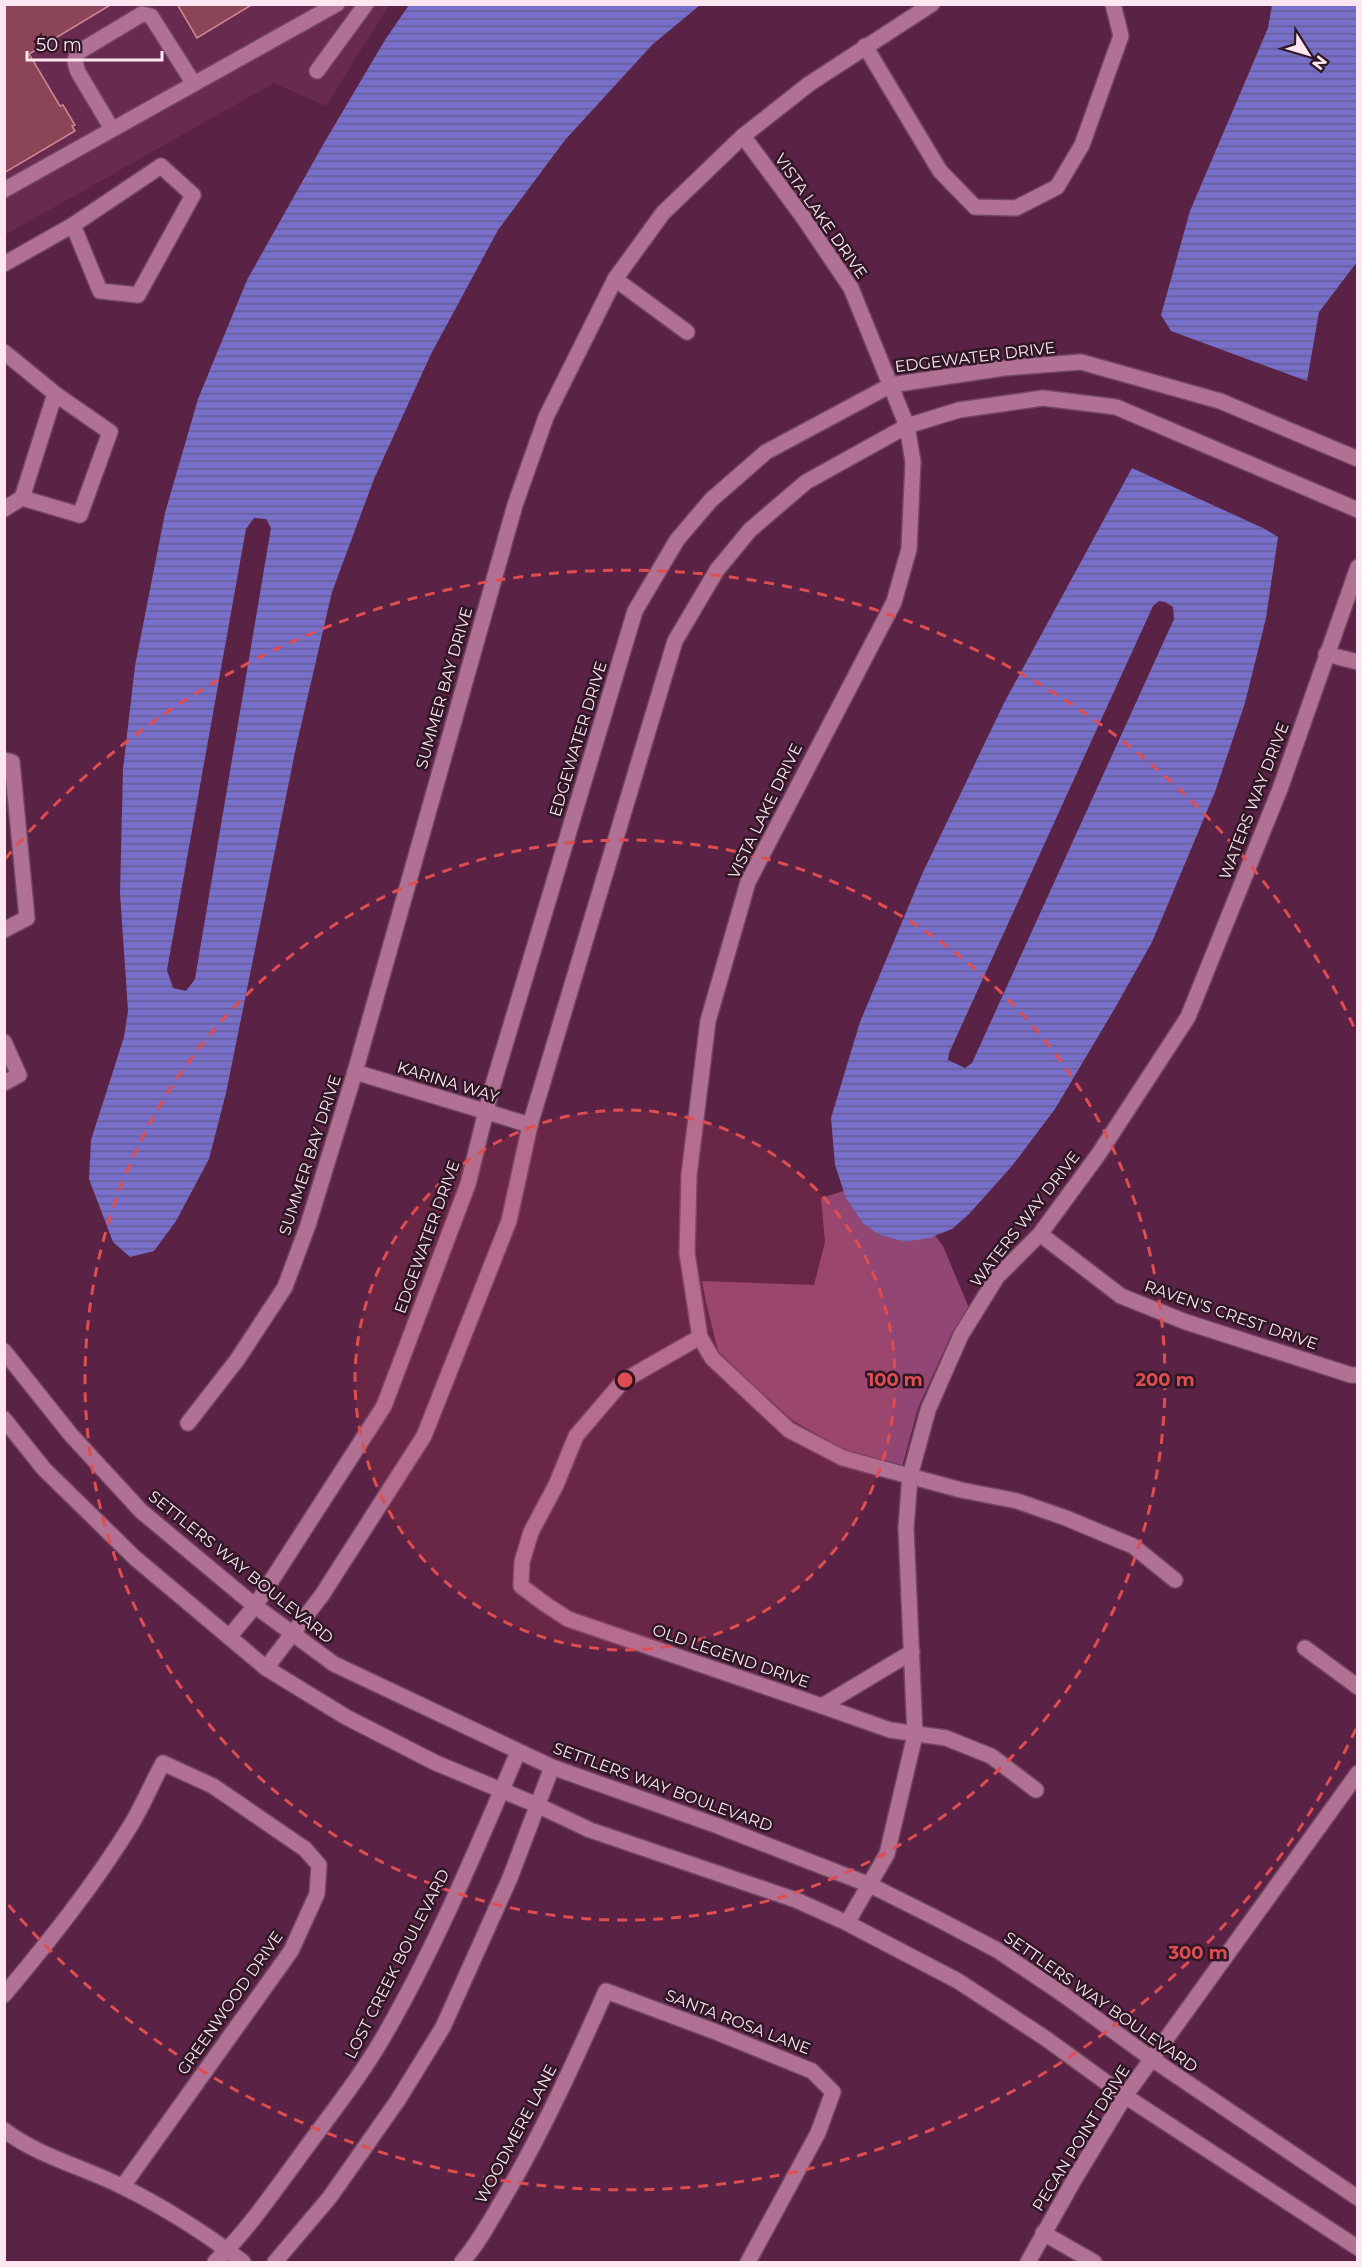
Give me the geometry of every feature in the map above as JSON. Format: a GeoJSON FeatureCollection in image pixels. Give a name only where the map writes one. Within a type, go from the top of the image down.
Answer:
{"type":"FeatureCollection","features":[{"type":"Feature","properties":{"kind":"street"},"geometry":{"type":"LineString","coordinates":[[4,190],[337,4]]}},
{"type":"Feature","properties":{"kind":"street"},"geometry":{"type":"LineString","coordinates":[[317,71],[366,4]]}},
{"type":"Feature","properties":{"kind":"street","name":"SUMMER BAY DRIVE"},"geometry":{"type":"LineString","coordinates":[[188,1422],[237,1360],[285,1287],[308,1225],[355,1072],[514,505],[546,417],[615,279],[663,213],[742,136],[809,84],[933,4]]}},
{"type":"Feature","properties":{"kind":"street"},"geometry":{"type":"LineString","coordinates":[[865,46],[940,171],[975,207],[1016,208],[1058,187],[1082,145],[1121,36],[1113,4]]}},
{"type":"Feature","properties":{"kind":"street"},"geometry":{"type":"LineString","coordinates":[[112,129],[78,72],[75,62],[77,53],[142,14],[151,16],[194,84]]}},
{"type":"Feature","properties":{"kind":"street","name":"VISTA LAKE DRIVE"},"geometry":{"type":"LineString","coordinates":[[742,136],[803,217],[851,288],[907,426],[913,462],[909,549],[894,602],[817,745],[748,882],[708,1021],[688,1186],[687,1253],[700,1336],[712,1358],[789,1430],[843,1458],[1017,1501],[1066,1518],[1133,1546],[1175,1580]]}},
{"type":"Feature","properties":{"kind":"street"},"geometry":{"type":"LineString","coordinates":[[4,264],[73,225],[161,166],[193,195],[138,295],[100,291],[73,225]]}},
{"type":"Feature","properties":{"kind":"street"},"geometry":{"type":"LineString","coordinates":[[615,279],[687,332]]}},
{"type":"Feature","properties":{"kind":"street"},"geometry":{"type":"LineString","coordinates":[[4,352],[58,396],[110,432],[80,514],[22,498]]}},
{"type":"Feature","properties":{"kind":"street","name":"EDGEWATER DRIVE"},"geometry":{"type":"LineString","coordinates":[[229,1637],[255,1606],[384,1406],[468,1184],[486,1112],[635,611],[677,540],[711,500],[766,452],[891,385],[1004,368],[1081,362],[1220,401],[1358,459]]}},
{"type":"Feature","properties":{"kind":"street"},"geometry":{"type":"LineString","coordinates":[[4,509],[22,498],[53,400],[58,396]]}},
{"type":"Feature","properties":{"kind":"street"},"geometry":{"type":"LineString","coordinates":[[266,1668],[322,1595],[424,1436],[509,1221],[530,1125],[675,641],[717,570],[750,530],[806,482],[907,426],[959,410],[1043,398],[1116,407],[1358,510]]}},
{"type":"Feature","properties":{"kind":"street","name":"WATERS WAY DRIVE"},"geometry":{"type":"LineString","coordinates":[[847,1923],[887,1854],[915,1735],[906,1528],[910,1476],[928,1410],[961,1335],[998,1277],[1040,1233],[1098,1155],[1188,1017],[1280,789],[1358,567]]}},
{"type":"Feature","properties":{"kind":"street"},"geometry":{"type":"LineString","coordinates":[[1326,654],[1358,662]]}},
{"type":"Feature","properties":{"kind":"street"},"geometry":{"type":"LineString","coordinates":[[4,760],[12,762],[27,918],[4,930]]}},
{"type":"Feature","properties":{"kind":"street"},"geometry":{"type":"LineString","coordinates":[[4,1042],[19,1075],[4,1083]]}},
{"type":"Feature","properties":{"kind":"street","name":"KARINA WAY"},"geometry":{"type":"LineString","coordinates":[[355,1072],[530,1125]]}},
{"type":"Feature","properties":{"kind":"street","name":"RAVEN'S CREST DRIVE"},"geometry":{"type":"LineString","coordinates":[[1040,1233],[1121,1296],[1186,1322],[1351,1375],[1358,1375]]}},
{"type":"Feature","properties":{"kind":"street","name":"OLD LEGEND DRIVE"},"geometry":{"type":"LineString","coordinates":[[700,1336],[623,1381],[576,1436],[556,1485],[531,1532],[522,1562],[521,1586],[568,1619],[822,1706],[912,1652]]}},
{"type":"Feature","properties":{"kind":"street","name":"SETTLERS WAY BOULEVARD"},"geometry":{"type":"LineString","coordinates":[[4,1351],[70,1435],[141,1511],[255,1606],[334,1664],[552,1767],[718,1826],[870,1885],[997,1950],[1061,1993],[1152,2060],[1358,2198]]}},
{"type":"Feature","properties":{"kind":"street"},"geometry":{"type":"LineString","coordinates":[[4,1419],[44,1468],[135,1558],[266,1668],[346,1717],[436,1763],[590,1830],[796,1900],[847,1923],[958,1981],[1045,2038],[1125,2096],[1358,2248]]}},
{"type":"Feature","properties":{"kind":"street"},"geometry":{"type":"LineString","coordinates":[[1305,1648],[1358,1687]]}},
{"type":"Feature","properties":{"kind":"street"},"geometry":{"type":"LineString","coordinates":[[822,1706],[890,1730],[946,1738],[991,1756],[1036,1790]]}},
{"type":"Feature","properties":{"kind":"street","name":"LOST CREEK BOULEVARD"},"geometry":{"type":"LineString","coordinates":[[215,2262],[227,2251],[355,2082],[384,2035],[440,1928],[518,1752]]}},
{"type":"Feature","properties":{"kind":"street","name":"GREENWOOD DRIVE"},"geometry":{"type":"LineString","coordinates":[[4,1995],[82,1898],[132,1823],[163,1763],[213,1786],[305,1849],[319,1865],[317,1894],[291,1951],[123,2187]]}},
{"type":"Feature","properties":{"kind":"street"},"geometry":{"type":"LineString","coordinates":[[275,2262],[330,2197],[398,2100],[443,2027],[506,1888],[552,1767]]}},
{"type":"Feature","properties":{"kind":"street","name":"PECAN POINT DRIVE"},"geometry":{"type":"LineString","coordinates":[[1028,2262],[1125,2096],[1358,1773]]}},
{"type":"Feature","properties":{"kind":"street","name":"SANTA ROSA LANE"},"geometry":{"type":"LineString","coordinates":[[594,2017],[606,1991],[813,2071],[833,2092],[818,2133],[748,2262]]}},
{"type":"Feature","properties":{"kind":"street","name":"WOODMERE LANE"},"geometry":{"type":"LineString","coordinates":[[462,2262],[478,2244],[524,2163],[594,2017]]}},
{"type":"Feature","properties":{"kind":"street"},"geometry":{"type":"LineString","coordinates":[[4,2130],[20,2142],[123,2187],[215,2240],[243,2262]]}},
{"type":"Feature","properties":{"kind":"street"},"geometry":{"type":"LineString","coordinates":[[1043,2233],[1094,2262]]}},
{"type":"Feature","properties":{"kind":"shaded area"},"geometry":{"type":"Polygon","coordinates":[[[5,5],[389,5],[326,106],[274,83],[5,235],[5,5]]]}},
{"type":"Feature","properties":{"kind":"shaded area"},"geometry":{"type":"Polygon","coordinates":[[[409,5],[700,5],[652,45],[565,140],[498,230],[431,354],[374,479],[332,592],[296,747],[226,1093],[209,1159],[176,1221],[154,1251],[130,1257],[113,1242],[89,1179],[91,1140],[124,1037],[128,1011],[120,893],[123,769],[135,666],[165,513],[198,399],[247,280],[385,40],[409,5]],[[254,518],[246,529],[167,970],[173,988],[186,991],[195,979],[271,528],[266,519],[254,518]]]}},
{"type":"Feature","properties":{"kind":"shaded area"},"geometry":{"type":"Polygon","coordinates":[[[1272,5],[1357,5],[1357,262],[1319,312],[1307,381],[1171,331],[1161,315],[1190,211],[1268,28],[1272,5]]]}},
{"type":"Feature","properties":{"kind":"shaded area"},"geometry":{"type":"Polygon","coordinates":[[[1132,468],[1278,537],[1266,618],[1245,703],[1215,792],[1152,942],[1055,1109],[1012,1166],[969,1214],[952,1229],[929,1238],[905,1242],[878,1234],[863,1223],[846,1198],[835,1165],[831,1118],[860,1022],[923,872],[1004,703],[1132,468]],[[1159,601],[1153,606],[949,1053],[948,1060],[965,1068],[972,1063],[1174,619],[1173,607],[1159,601]]]}},
{"type":"Feature","properties":{"kind":"shaded area"},"geometry":{"type":"Polygon","coordinates":[[[859,1186],[928,1226],[943,1246],[969,1308],[952,1333],[918,1408],[902,1467],[843,1449],[792,1420],[746,1378],[718,1351],[702,1281],[814,1285],[825,1242],[821,1198],[859,1186]]]}},
{"type":"Feature","properties":{"kind":"building"},"geometry":{"type":"Polygon","coordinates":[[[4,4],[112,4],[29,54],[60,106],[63,105],[75,125],[72,126],[75,131],[4,173],[4,4]]]}},
{"type":"Feature","properties":{"kind":"building"},"geometry":{"type":"Polygon","coordinates":[[[177,4],[253,4],[197,38],[177,4]]]}}]}
